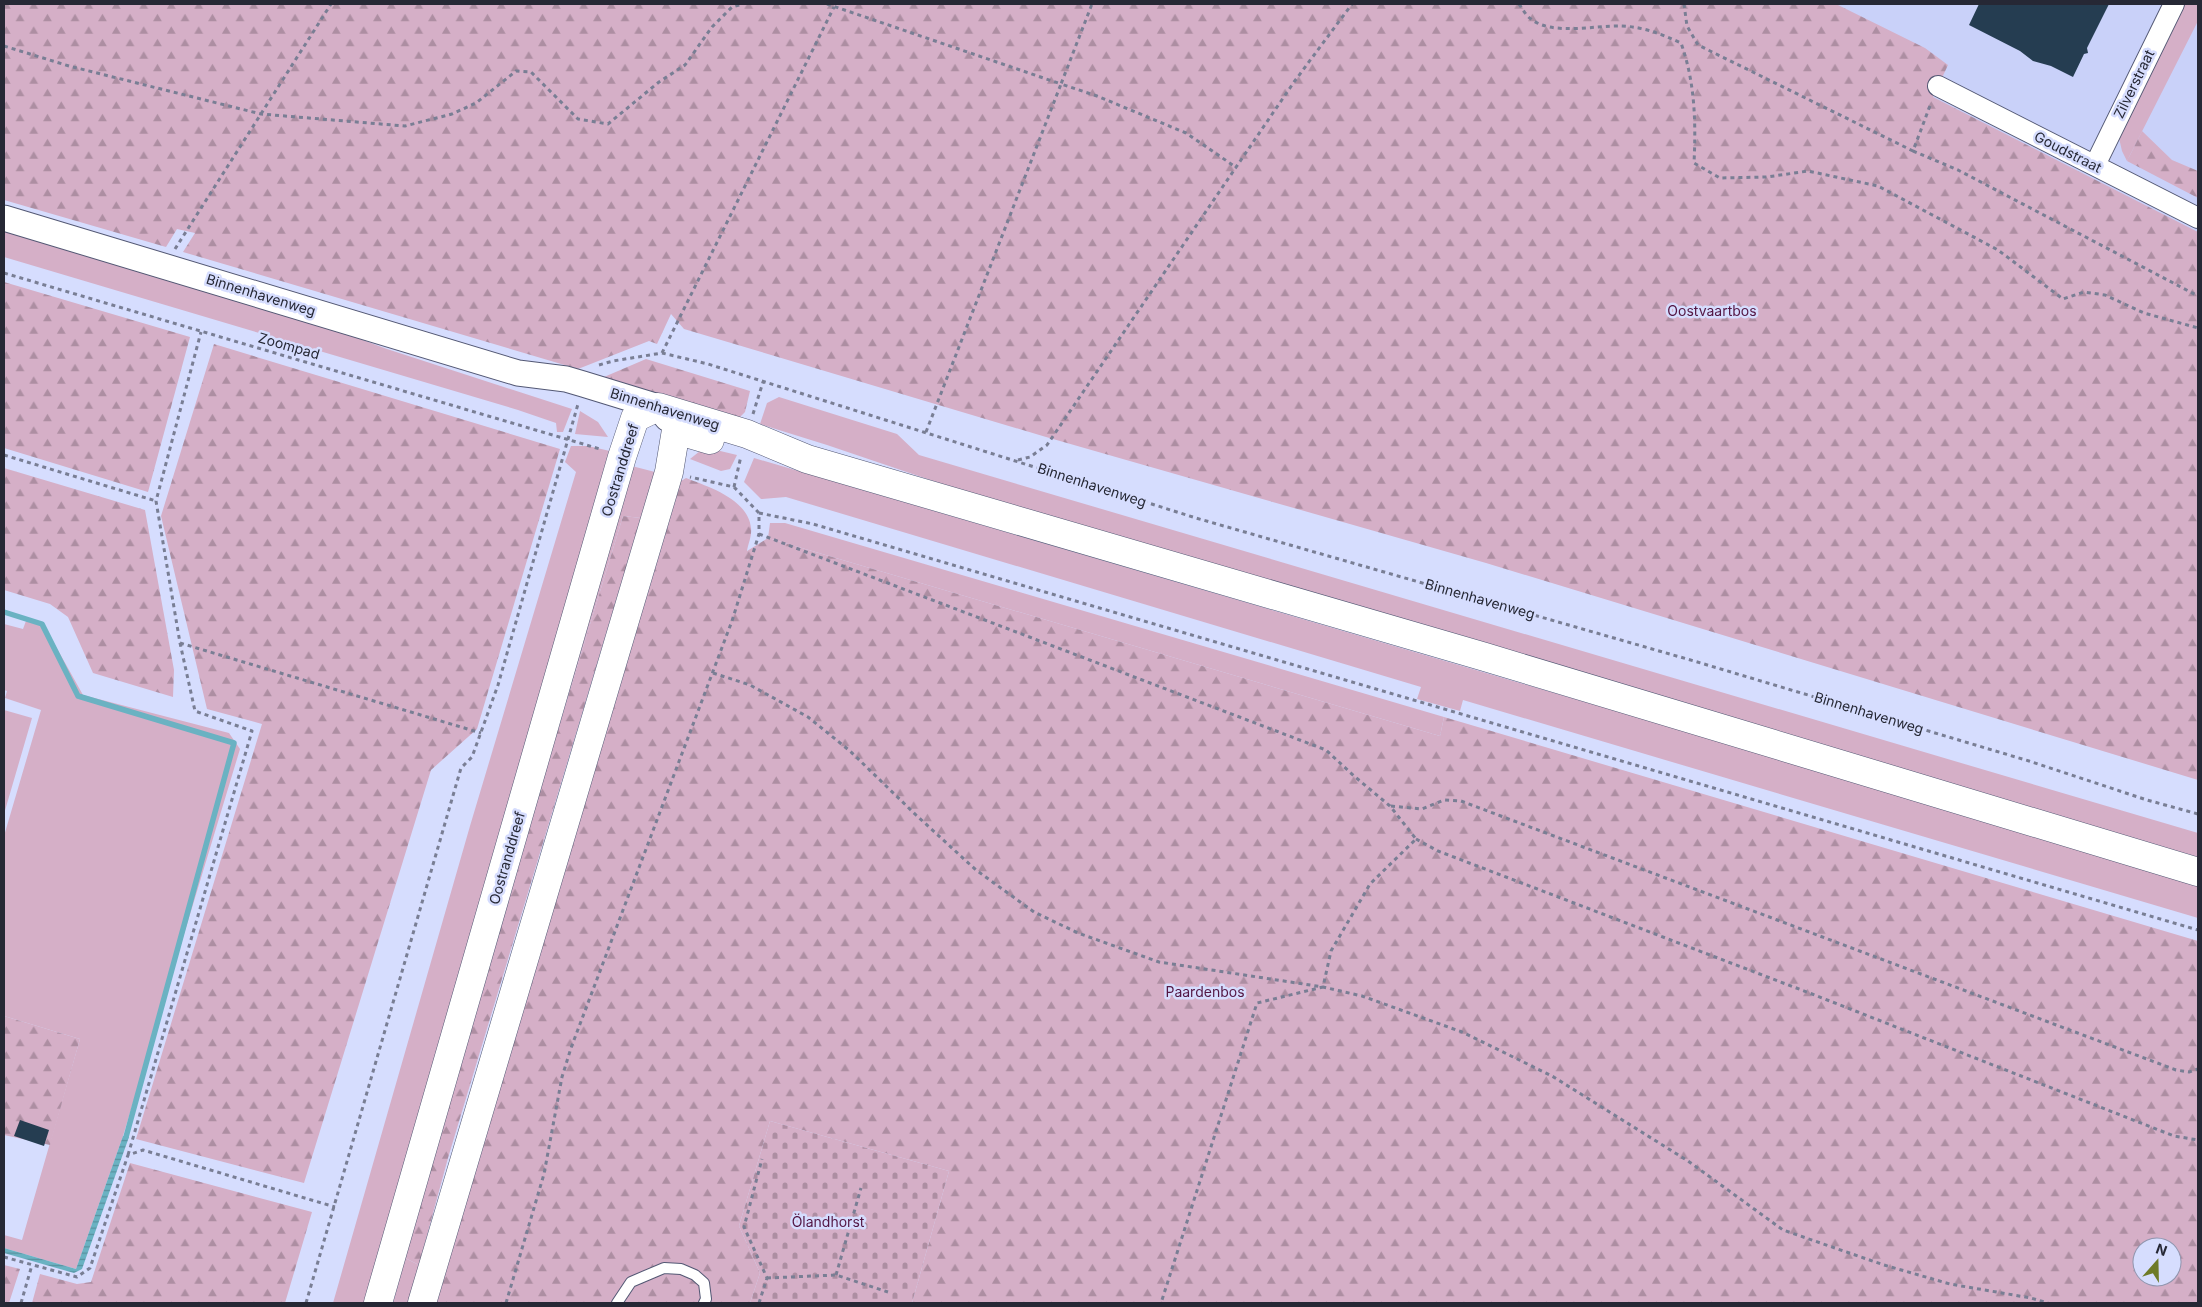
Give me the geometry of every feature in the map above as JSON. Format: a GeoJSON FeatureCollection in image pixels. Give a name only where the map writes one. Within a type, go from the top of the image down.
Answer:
{"type":"FeatureCollection","features":[{"type":"Feature","properties":{"kind":"main road","name":"Oostranddreef"},"geometry":{"type":"LineString","coordinates":[[378,1303],[622,456],[647,412]]}},
{"type":"Feature","properties":{"kind":"main road","name":"Binnenhavenweg"},"geometry":{"type":"LineString","coordinates":[[647,412],[747,434],[807,459],[1495,660],[2198,872]]}},
{"type":"Feature","properties":{"kind":"main road","name":"Binnenhavenweg"},"geometry":{"type":"LineString","coordinates":[[676,430],[757,453],[807,459]]}},
{"type":"Feature","properties":{"kind":"main road"},"geometry":{"type":"LineString","coordinates":[[422,1303],[669,472],[676,430]]}},
{"type":"Feature","properties":{"kind":"street","name":"Zilverstraat"},"geometry":{"type":"LineString","coordinates":[[2094,165],[2174,4]]}},
{"type":"Feature","properties":{"kind":"street","name":"Goudstraat"},"geometry":{"type":"LineString","coordinates":[[1938,86],[2198,218]]}},
{"type":"Feature","properties":{"kind":"street","name":"Binnenhavenweg"},"geometry":{"type":"LineString","coordinates":[[4,218],[518,373],[561,395],[581,392],[647,412]]}},
{"type":"Feature","properties":{"kind":"street"},"geometry":{"type":"LineString","coordinates":[[647,412],[676,430]]}},
{"type":"Feature","properties":{"kind":"lane"},"geometry":{"type":"LineString","coordinates":[[617,1303],[631,1282],[664,1268],[681,1268],[696,1275],[704,1283],[706,1299],[704,1303]]}},
{"type":"Feature","properties":{"kind":"path"},"geometry":{"type":"LineString","coordinates":[[164,266],[331,4]]}},
{"type":"Feature","properties":{"kind":"path"},"geometry":{"type":"LineString","coordinates":[[4,46],[69,66],[261,114],[405,126],[452,114],[476,103],[516,71],[531,72],[578,120],[608,124],[659,82],[685,65],[712,27],[732,7],[743,4]]}},
{"type":"Feature","properties":{"kind":"path"},"geometry":{"type":"LineString","coordinates":[[827,4],[1097,96],[1186,133],[1237,168]]}},
{"type":"Feature","properties":{"kind":"path"},"geometry":{"type":"LineString","coordinates":[[926,432],[1092,4]]}},
{"type":"Feature","properties":{"kind":"path"},"geometry":{"type":"LineString","coordinates":[[1016,460],[1030,458],[1047,445],[1294,82],[1352,4]]}},
{"type":"Feature","properties":{"kind":"path"},"geometry":{"type":"LineString","coordinates":[[1519,4],[1531,20],[1548,26],[1566,30],[1594,26],[1623,26],[1651,30],[1681,43],[1688,61],[1696,118],[1694,163],[1720,178],[1767,177],[1808,171],[1878,186],[1998,250],[2063,299],[2084,292],[2105,295],[2144,313],[2198,328]]}},
{"type":"Feature","properties":{"kind":"path"},"geometry":{"type":"LineString","coordinates":[[1684,4],[1687,26],[1698,45],[1958,170],[2198,296]]}},
{"type":"Feature","properties":{"kind":"path"},"geometry":{"type":"LineString","coordinates":[[306,1303],[461,768],[472,757],[498,685],[581,392],[593,368],[613,361],[662,353],[834,7]]}},
{"type":"Feature","properties":{"kind":"path"},"geometry":{"type":"LineString","coordinates":[[1913,150],[1938,86]]}},
{"type":"Feature","properties":{"kind":"path","name":"Zoompad"},"geometry":{"type":"LineString","coordinates":[[4,273],[622,456]]}},
{"type":"Feature","properties":{"kind":"path"},"geometry":{"type":"LineString","coordinates":[[4,1257],[77,1277],[90,1268],[128,1155],[252,731],[195,711],[180,643],[156,501],[200,332]]}},
{"type":"Feature","properties":{"kind":"path","name":"Binnenhavenweg"},"geometry":{"type":"LineString","coordinates":[[662,353],[708,364],[1196,518],[1703,664],[2029,761],[2147,800],[2198,814]]}},
{"type":"Feature","properties":{"kind":"path"},"geometry":{"type":"LineString","coordinates":[[4,456],[156,501]]}},
{"type":"Feature","properties":{"kind":"path"},"geometry":{"type":"LineString","coordinates":[[734,487],[759,512],[813,524],[2198,930]]}},
{"type":"Feature","properties":{"kind":"path"},"geometry":{"type":"LineString","coordinates":[[506,1303],[544,1174],[562,1077],[571,1048],[732,622],[759,534],[759,512]]}},
{"type":"Feature","properties":{"kind":"path"},"geometry":{"type":"LineString","coordinates":[[759,534],[1326,750],[1390,806],[1416,839],[1438,851],[2174,1136],[2198,1140]]}},
{"type":"Feature","properties":{"kind":"path"},"geometry":{"type":"LineString","coordinates":[[180,643],[481,733]]}},
{"type":"Feature","properties":{"kind":"path"},"geometry":{"type":"LineString","coordinates":[[713,672],[750,685],[808,717],[850,751],[916,816],[976,870],[1034,912],[1078,932],[1159,962],[1323,987],[1362,996],[1462,1032],[1552,1076],[1688,1161],[1783,1230],[1884,1265],[1950,1284],[2032,1298],[2048,1303]]}},
{"type":"Feature","properties":{"kind":"path"},"geometry":{"type":"LineString","coordinates":[[1390,806],[1422,809],[1444,800],[1461,801],[2176,1070],[2190,1072],[2198,1069]]}},
{"type":"Feature","properties":{"kind":"path"},"geometry":{"type":"LineString","coordinates":[[1323,987],[1331,951],[1370,884],[1416,839]]}},
{"type":"Feature","properties":{"kind":"path"},"geometry":{"type":"LineString","coordinates":[[1161,1303],[1257,1003],[1323,987]]}},
{"type":"Feature","properties":{"kind":"path"},"geometry":{"type":"LineString","coordinates":[[128,1155],[143,1150],[334,1206]]}},
{"type":"Feature","properties":{"kind":"path"},"geometry":{"type":"LineString","coordinates":[[759,1303],[767,1278],[744,1227],[762,1159]]}},
{"type":"Feature","properties":{"kind":"path"},"geometry":{"type":"LineString","coordinates":[[836,1275],[861,1188]]}},
{"type":"Feature","properties":{"kind":"path"},"geometry":{"type":"LineString","coordinates":[[21,1303],[32,1265]]}},
{"type":"Feature","properties":{"kind":"path"},"geometry":{"type":"LineString","coordinates":[[767,1278],[836,1275],[888,1292]]}},
{"type":"Feature","properties":{"kind":"shaded area"},"geometry":{"type":"Polygon","coordinates":[[[1779,4],[2198,4],[2198,243],[1900,100],[1779,4]]]}},
{"type":"Feature","properties":{"kind":"shaded area"},"geometry":{"type":"Polygon","coordinates":[[[123,1136],[129,1137],[82,1269],[74,1273],[4,1253],[4,1248],[76,1269],[123,1136]]]}},
{"type":"Feature","properties":{"kind":"green space","name":"Oostvaartbos"},"geometry":{"type":"Polygon","coordinates":[[[4,4],[1836,4],[1925,48],[1948,65],[1933,97],[2198,232],[2198,780],[1486,563],[1046,437],[684,329],[671,314],[657,344],[649,341],[578,369],[183,252],[195,233],[177,229],[166,247],[4,200],[4,4]]]}},
{"type":"Feature","properties":{"kind":"green space"},"geometry":{"type":"Polygon","coordinates":[[[2185,4],[2198,4],[2198,21],[2127,161],[2119,138],[2185,4]]]}},
{"type":"Feature","properties":{"kind":"green space"},"geometry":{"type":"Polygon","coordinates":[[[2142,131],[2172,160],[2198,171],[2198,198],[2127,161],[2142,131]]]}},
{"type":"Feature","properties":{"kind":"green space"},"geometry":{"type":"Polygon","coordinates":[[[4,227],[304,318],[387,349],[572,409],[563,432],[557,432],[556,423],[518,410],[4,257],[4,227]]]}},
{"type":"Feature","properties":{"kind":"green space"},"geometry":{"type":"Polygon","coordinates":[[[4,282],[190,337],[148,492],[4,448],[4,282]]]}},
{"type":"Feature","properties":{"kind":"green space"},"geometry":{"type":"Polygon","coordinates":[[[214,344],[560,449],[477,729],[431,770],[304,1183],[136,1139],[262,724],[207,709],[161,516],[214,344]]]}},
{"type":"Feature","properties":{"kind":"green space"},"geometry":{"type":"Polygon","coordinates":[[[646,359],[750,391],[745,412],[739,418],[604,377],[646,359]]]}},
{"type":"Feature","properties":{"kind":"green space"},"geometry":{"type":"Polygon","coordinates":[[[779,397],[897,434],[919,455],[2198,833],[2198,860],[945,485],[760,424],[767,403],[779,397]]]}},
{"type":"Feature","properties":{"kind":"green space"},"geometry":{"type":"Polygon","coordinates":[[[580,411],[598,422],[608,437],[575,434],[580,411]]]}},
{"type":"Feature","properties":{"kind":"green space"},"geometry":{"type":"Polygon","coordinates":[[[571,446],[588,446],[610,451],[372,1303],[333,1303],[470,826],[576,472],[565,462],[571,446]]]}},
{"type":"Feature","properties":{"kind":"green space"},"geometry":{"type":"Polygon","coordinates":[[[712,449],[737,455],[730,469],[721,471],[690,459],[700,451],[712,449]]]}},
{"type":"Feature","properties":{"kind":"green space"},"geometry":{"type":"Polygon","coordinates":[[[754,458],[2198,882],[2198,918],[1463,700],[1460,711],[1417,699],[1421,687],[786,497],[761,499],[744,482],[754,458]]]}},
{"type":"Feature","properties":{"kind":"green space"},"geometry":{"type":"Polygon","coordinates":[[[624,464],[655,472],[641,518],[623,516],[431,1147],[624,464]]]}},
{"type":"Feature","properties":{"kind":"green space"},"geometry":{"type":"Polygon","coordinates":[[[4,468],[145,510],[174,670],[173,697],[93,673],[68,617],[50,604],[4,590],[4,468]]]}},
{"type":"Feature","properties":{"kind":"green space","name":"Paardenbos"},"geometry":{"type":"Polygon","coordinates":[[[686,478],[716,490],[743,509],[751,528],[747,551],[768,538],[1440,736],[1444,717],[2198,941],[2198,1303],[912,1303],[949,1171],[770,1121],[739,1226],[760,1273],[750,1303],[436,1303],[681,481],[686,478]]]}},
{"type":"Feature","properties":{"kind":"green space"},"geometry":{"type":"Polygon","coordinates":[[[623,516],[641,518],[448,1158],[419,1265],[405,1258],[431,1147],[623,516]]]}},
{"type":"Feature","properties":{"kind":"green space"},"geometry":{"type":"Polygon","coordinates":[[[770,523],[785,523],[1444,717],[1440,736],[768,538],[770,523]]]}},
{"type":"Feature","properties":{"kind":"green space"},"geometry":{"type":"Polygon","coordinates":[[[26,621],[45,627],[83,695],[229,733],[240,749],[123,1136],[76,1269],[4,1248],[4,1235],[22,1240],[80,1039],[4,1016],[4,836],[41,710],[5,698],[7,691],[4,690],[4,624],[23,629],[26,621]]]}},
{"type":"Feature","properties":{"kind":"green space"},"geometry":{"type":"Polygon","coordinates":[[[4,710],[32,718],[4,814],[4,710]]]}},
{"type":"Feature","properties":{"kind":"green space"},"geometry":{"type":"Polygon","coordinates":[[[4,1016],[80,1039],[50,1145],[4,1135],[4,1016]]]}},
{"type":"Feature","properties":{"kind":"green space","name":"Ölandhorst"},"geometry":{"type":"Polygon","coordinates":[[[770,1121],[949,1171],[912,1303],[750,1303],[760,1273],[739,1226],[770,1121]]]}},
{"type":"Feature","properties":{"kind":"green space"},"geometry":{"type":"Polygon","coordinates":[[[130,1163],[312,1212],[285,1303],[32,1303],[40,1274],[77,1284],[91,1282],[130,1163]]]}},
{"type":"Feature","properties":{"kind":"green space"},"geometry":{"type":"Polygon","coordinates":[[[405,1258],[419,1265],[408,1303],[393,1303],[405,1258]]]}},
{"type":"Feature","properties":{"kind":"green space"},"geometry":{"type":"Polygon","coordinates":[[[4,1265],[20,1269],[9,1303],[4,1303],[4,1265]]]}},
{"type":"Feature","properties":{"kind":"building"},"geometry":{"type":"Polygon","coordinates":[[[1979,4],[2109,4],[2087,48],[2088,53],[2084,54],[2073,77],[2051,66],[2033,61],[2020,51],[1969,25],[1979,4]]]}},
{"type":"Feature","properties":{"kind":"building"},"geometry":{"type":"Polygon","coordinates":[[[20,1120],[49,1130],[44,1146],[14,1136],[20,1120]]]}},
{"type":"Feature","properties":{"kind":"waterway"},"geometry":{"type":"LineString","coordinates":[[4,612],[42,624],[78,696],[234,743],[126,1137]]}}]}
